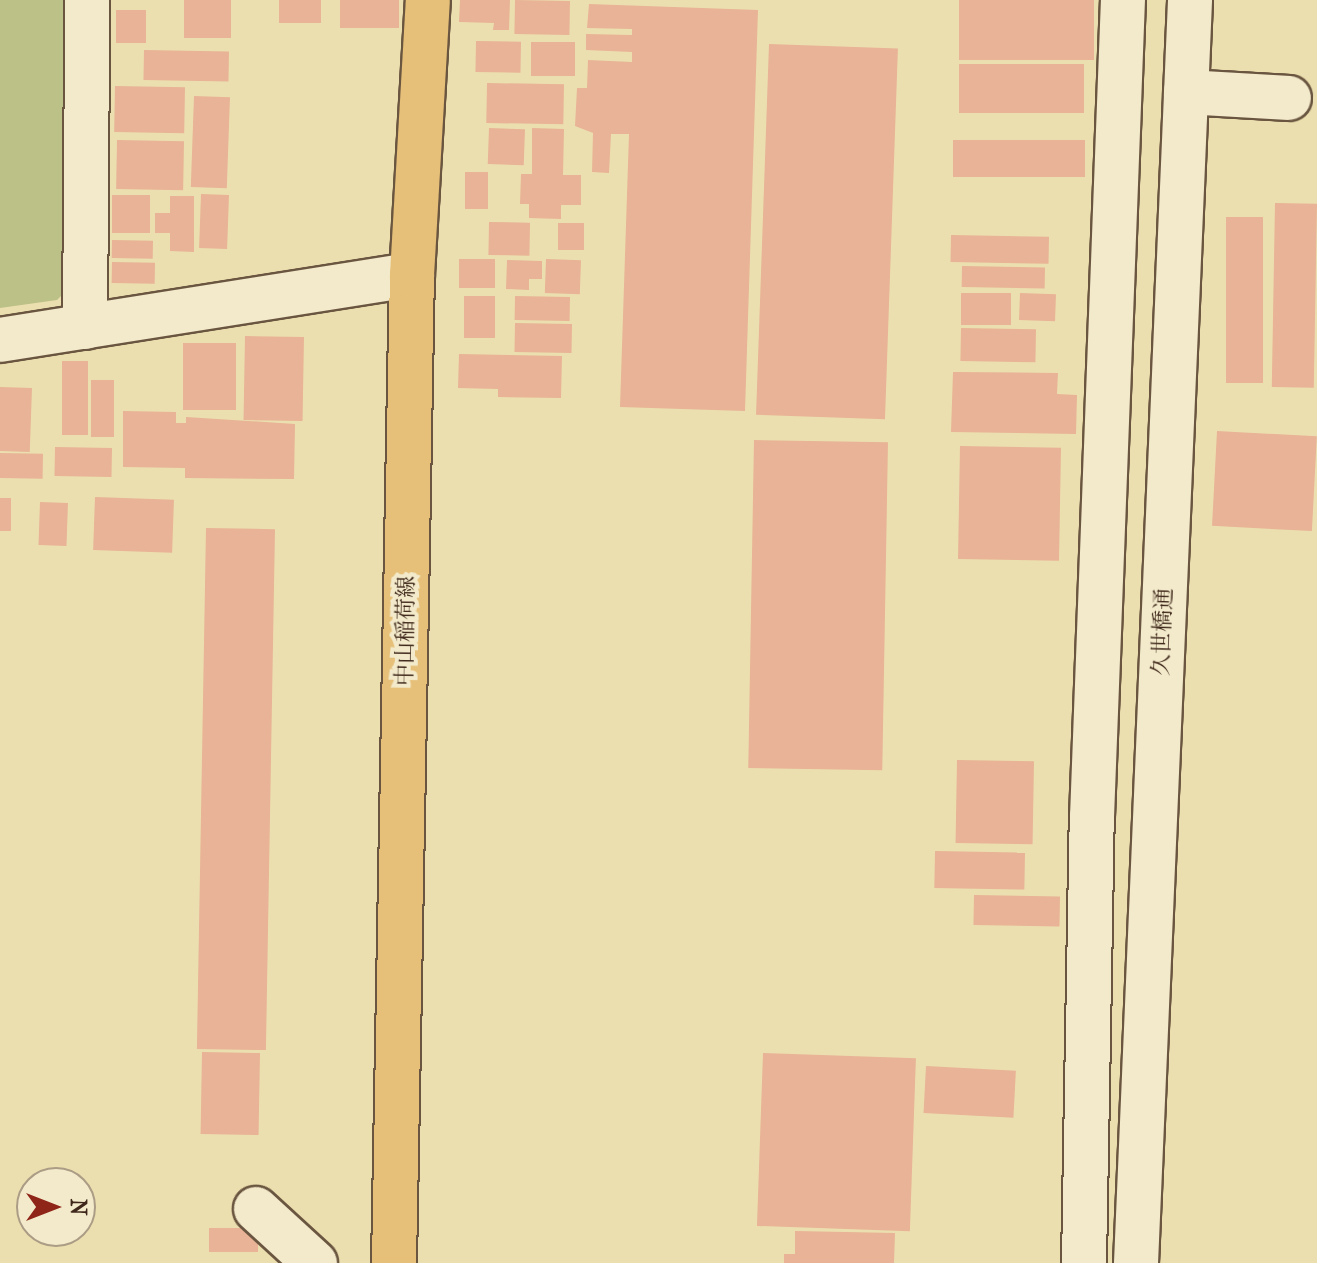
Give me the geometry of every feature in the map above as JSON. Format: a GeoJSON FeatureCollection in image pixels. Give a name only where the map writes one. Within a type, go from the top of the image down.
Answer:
{"type":"FeatureCollection","features":[{"type":"Feature","properties":{"kind":"main road","name":"中山稲荷線"},"geometry":{"type":"LineString","coordinates":[[394,1263],[412,275],[428,0]]}},
{"type":"Feature","properties":{"kind":"street"},"geometry":{"type":"LineString","coordinates":[[85,327],[87,0]]}},
{"type":"Feature","properties":{"kind":"street"},"geometry":{"type":"LineString","coordinates":[[1084,1263],[1092,817],[1123,0]]}},
{"type":"Feature","properties":{"kind":"street","name":"久世橋通"},"geometry":{"type":"LineString","coordinates":[[1136,1263],[1190,0]]}},
{"type":"Feature","properties":{"kind":"street"},"geometry":{"type":"LineString","coordinates":[[1186,92],[1289,98]]}},
{"type":"Feature","properties":{"kind":"street"},"geometry":{"type":"LineString","coordinates":[[0,340],[412,275]]}},
{"type":"Feature","properties":{"kind":"street"},"geometry":{"type":"LineString","coordinates":[[256,1209],[315,1263]]}},
{"type":"Feature","properties":{"kind":"green space"},"geometry":{"type":"Polygon","coordinates":[[[0,0],[71,0],[70,287],[57,300],[0,308],[0,0]]]}},
{"type":"Feature","properties":{"kind":"building"},"geometry":{"type":"Polygon","coordinates":[[[184,0],[231,0],[231,38],[184,38],[184,0]]]}},
{"type":"Feature","properties":{"kind":"building"},"geometry":{"type":"Polygon","coordinates":[[[279,0],[321,0],[321,23],[279,23],[279,0]]]}},
{"type":"Feature","properties":{"kind":"building"},"geometry":{"type":"Polygon","coordinates":[[[340,0],[399,0],[399,28],[340,28],[340,0]]]}},
{"type":"Feature","properties":{"kind":"building"},"geometry":{"type":"Polygon","coordinates":[[[460,0],[510,0],[509,30],[493,30],[494,23],[459,22],[460,0]]]}},
{"type":"Feature","properties":{"kind":"building"},"geometry":{"type":"Polygon","coordinates":[[[515,0],[570,1],[569,35],[514,34],[515,0]]]}},
{"type":"Feature","properties":{"kind":"building"},"geometry":{"type":"Polygon","coordinates":[[[959,0],[1094,0],[1094,60],[959,60],[959,0]]]}},
{"type":"Feature","properties":{"kind":"building"},"geometry":{"type":"Polygon","coordinates":[[[589,4],[758,10],[745,411],[620,407],[629,134],[611,134],[609,173],[592,172],[593,133],[575,126],[577,88],[587,88],[588,60],[632,62],[632,52],[586,50],[586,34],[632,35],[632,29],[587,28],[589,4]]]}},
{"type":"Feature","properties":{"kind":"building"},"geometry":{"type":"Polygon","coordinates":[[[116,10],[146,10],[146,43],[116,43],[116,10]]]}},
{"type":"Feature","properties":{"kind":"building"},"geometry":{"type":"Polygon","coordinates":[[[476,41],[521,42],[520,73],[475,72],[476,41]]]}},
{"type":"Feature","properties":{"kind":"building"},"geometry":{"type":"Polygon","coordinates":[[[531,42],[575,42],[575,76],[531,76],[531,42]]]}},
{"type":"Feature","properties":{"kind":"building"},"geometry":{"type":"Polygon","coordinates":[[[769,44],[898,49],[885,419],[756,415],[769,44]]]}},
{"type":"Feature","properties":{"kind":"building"},"geometry":{"type":"Polygon","coordinates":[[[144,50],[229,51],[228,81],[143,80],[144,50]]]}},
{"type":"Feature","properties":{"kind":"building"},"geometry":{"type":"Polygon","coordinates":[[[959,64],[1084,64],[1084,113],[959,113],[959,64]]]}},
{"type":"Feature","properties":{"kind":"building"},"geometry":{"type":"Polygon","coordinates":[[[487,83],[564,84],[563,124],[486,123],[487,83]]]}},
{"type":"Feature","properties":{"kind":"building"},"geometry":{"type":"Polygon","coordinates":[[[115,86],[185,87],[184,133],[114,132],[115,86]]]}},
{"type":"Feature","properties":{"kind":"building"},"geometry":{"type":"Polygon","coordinates":[[[194,96],[230,97],[227,188],[191,187],[194,96]]]}},
{"type":"Feature","properties":{"kind":"building"},"geometry":{"type":"Polygon","coordinates":[[[489,128],[525,129],[524,165],[488,164],[489,128]]]}},
{"type":"Feature","properties":{"kind":"building"},"geometry":{"type":"Polygon","coordinates":[[[532,128],[564,129],[563,175],[581,175],[581,205],[561,205],[561,219],[529,218],[529,204],[520,204],[521,174],[532,174],[532,128]]]}},
{"type":"Feature","properties":{"kind":"building"},"geometry":{"type":"Polygon","coordinates":[[[117,140],[184,141],[183,190],[116,189],[117,140]]]}},
{"type":"Feature","properties":{"kind":"building"},"geometry":{"type":"Polygon","coordinates":[[[953,140],[1085,140],[1085,177],[953,177],[953,140]]]}},
{"type":"Feature","properties":{"kind":"building"},"geometry":{"type":"Polygon","coordinates":[[[465,172],[488,172],[488,209],[465,209],[465,172]]]}},
{"type":"Feature","properties":{"kind":"building"},"geometry":{"type":"Polygon","coordinates":[[[201,194],[229,195],[227,249],[199,248],[201,194]]]}},
{"type":"Feature","properties":{"kind":"building"},"geometry":{"type":"Polygon","coordinates":[[[112,195],[150,195],[150,233],[112,233],[112,195]]]}},
{"type":"Feature","properties":{"kind":"building"},"geometry":{"type":"Polygon","coordinates":[[[170,196],[194,196],[194,252],[170,251],[170,233],[155,233],[155,213],[170,213],[170,196]]]}},
{"type":"Feature","properties":{"kind":"building"},"geometry":{"type":"Polygon","coordinates":[[[1275,203],[1317,204],[1314,388],[1272,387],[1275,203]]]}},
{"type":"Feature","properties":{"kind":"building"},"geometry":{"type":"Polygon","coordinates":[[[1226,217],[1263,217],[1263,383],[1226,383],[1226,217]]]}},
{"type":"Feature","properties":{"kind":"building"},"geometry":{"type":"Polygon","coordinates":[[[489,222],[530,223],[529,256],[488,255],[489,222]]]}},
{"type":"Feature","properties":{"kind":"building"},"geometry":{"type":"Polygon","coordinates":[[[558,223],[584,223],[584,250],[558,250],[558,223]]]}},
{"type":"Feature","properties":{"kind":"building"},"geometry":{"type":"Polygon","coordinates":[[[951,235],[1049,237],[1049,264],[951,262],[951,235]]]}},
{"type":"Feature","properties":{"kind":"building"},"geometry":{"type":"Polygon","coordinates":[[[112,240],[153,241],[153,259],[112,258],[112,240]]]}},
{"type":"Feature","properties":{"kind":"building"},"geometry":{"type":"Polygon","coordinates":[[[459,259],[495,259],[495,288],[459,288],[459,259]]]}},
{"type":"Feature","properties":{"kind":"building"},"geometry":{"type":"Polygon","coordinates":[[[546,259],[581,260],[580,294],[545,293],[546,259]]]}},
{"type":"Feature","properties":{"kind":"building"},"geometry":{"type":"Polygon","coordinates":[[[507,260],[542,261],[542,279],[529,279],[529,290],[506,289],[507,260]]]}},
{"type":"Feature","properties":{"kind":"building"},"geometry":{"type":"Polygon","coordinates":[[[112,262],[155,263],[155,284],[112,283],[112,262]]]}},
{"type":"Feature","properties":{"kind":"building"},"geometry":{"type":"Polygon","coordinates":[[[962,266],[1045,267],[1045,288],[962,287],[962,266]]]}},
{"type":"Feature","properties":{"kind":"building"},"geometry":{"type":"Polygon","coordinates":[[[961,293],[1011,293],[1011,325],[961,325],[961,293]]]}},
{"type":"Feature","properties":{"kind":"building"},"geometry":{"type":"Polygon","coordinates":[[[1020,293],[1056,294],[1055,321],[1019,320],[1020,293]]]}},
{"type":"Feature","properties":{"kind":"building"},"geometry":{"type":"Polygon","coordinates":[[[464,296],[495,296],[495,338],[464,338],[464,296]]]}},
{"type":"Feature","properties":{"kind":"building"},"geometry":{"type":"Polygon","coordinates":[[[515,296],[570,297],[570,321],[515,320],[515,296]]]}},
{"type":"Feature","properties":{"kind":"building"},"geometry":{"type":"Polygon","coordinates":[[[515,323],[572,324],[571,353],[514,352],[515,323]]]}},
{"type":"Feature","properties":{"kind":"building"},"geometry":{"type":"Polygon","coordinates":[[[961,328],[1036,329],[1035,362],[960,361],[961,328]]]}},
{"type":"Feature","properties":{"kind":"building"},"geometry":{"type":"Polygon","coordinates":[[[245,336],[304,337],[303,421],[244,420],[245,336]]]}},
{"type":"Feature","properties":{"kind":"building"},"geometry":{"type":"Polygon","coordinates":[[[183,343],[236,343],[236,410],[183,410],[183,343]]]}},
{"type":"Feature","properties":{"kind":"building"},"geometry":{"type":"Polygon","coordinates":[[[459,354],[562,356],[561,398],[498,397],[498,389],[458,388],[459,354]]]}},
{"type":"Feature","properties":{"kind":"building"},"geometry":{"type":"Polygon","coordinates":[[[62,361],[88,361],[88,435],[62,435],[62,361]]]}},
{"type":"Feature","properties":{"kind":"building"},"geometry":{"type":"Polygon","coordinates":[[[953,372],[1058,373],[1057,394],[1077,395],[1076,434],[951,432],[953,372]]]}},
{"type":"Feature","properties":{"kind":"building"},"geometry":{"type":"Polygon","coordinates":[[[91,380],[114,380],[114,437],[91,437],[91,380]]]}},
{"type":"Feature","properties":{"kind":"building"},"geometry":{"type":"Polygon","coordinates":[[[0,387],[32,388],[30,452],[0,451],[0,387]]]}},
{"type":"Feature","properties":{"kind":"building"},"geometry":{"type":"Polygon","coordinates":[[[123,411],[176,412],[176,423],[186,423],[186,417],[295,424],[294,479],[185,478],[185,468],[123,467],[123,411]]]}},
{"type":"Feature","properties":{"kind":"building"},"geometry":{"type":"Polygon","coordinates":[[[1217,431],[1317,436],[1312,531],[1212,526],[1217,431]]]}},
{"type":"Feature","properties":{"kind":"building"},"geometry":{"type":"Polygon","coordinates":[[[754,440],[888,442],[882,770],[748,768],[754,440]]]}},
{"type":"Feature","properties":{"kind":"building"},"geometry":{"type":"Polygon","coordinates":[[[960,446],[1061,448],[1059,561],[958,559],[960,446]]]}},
{"type":"Feature","properties":{"kind":"building"},"geometry":{"type":"Polygon","coordinates":[[[55,447],[112,448],[111,477],[54,476],[55,447]]]}},
{"type":"Feature","properties":{"kind":"building"},"geometry":{"type":"Polygon","coordinates":[[[0,453],[43,454],[43,479],[0,478],[0,453]]]}},
{"type":"Feature","properties":{"kind":"building"},"geometry":{"type":"Polygon","coordinates":[[[95,497],[174,500],[172,553],[93,550],[95,497]]]}},
{"type":"Feature","properties":{"kind":"building"},"geometry":{"type":"Polygon","coordinates":[[[0,498],[11,498],[11,531],[0,531],[0,498]]]}},
{"type":"Feature","properties":{"kind":"building"},"geometry":{"type":"Polygon","coordinates":[[[40,502],[68,503],[66,546],[38,545],[40,502]]]}},
{"type":"Feature","properties":{"kind":"building"},"geometry":{"type":"Polygon","coordinates":[[[206,528],[275,529],[266,1050],[197,1049],[206,528]]]}},
{"type":"Feature","properties":{"kind":"building"},"geometry":{"type":"Polygon","coordinates":[[[957,760],[1034,761],[1033,844],[956,843],[957,760]]]}},
{"type":"Feature","properties":{"kind":"building"},"geometry":{"type":"Polygon","coordinates":[[[935,851],[1025,853],[1024,890],[934,888],[935,851]]]}},
{"type":"Feature","properties":{"kind":"building"},"geometry":{"type":"Polygon","coordinates":[[[974,895],[1060,897],[1059,926],[973,925],[974,895]]]}},
{"type":"Feature","properties":{"kind":"building"},"geometry":{"type":"Polygon","coordinates":[[[202,1052],[260,1053],[259,1135],[201,1134],[202,1052]]]}},
{"type":"Feature","properties":{"kind":"building"},"geometry":{"type":"Polygon","coordinates":[[[763,1053],[916,1058],[910,1231],[757,1226],[763,1053]]]}},
{"type":"Feature","properties":{"kind":"building"},"geometry":{"type":"Polygon","coordinates":[[[926,1066],[1016,1071],[1013,1118],[924,1113],[926,1066]]]}},
{"type":"Feature","properties":{"kind":"building"},"geometry":{"type":"Polygon","coordinates":[[[209,1228],[258,1228],[258,1252],[209,1252],[209,1228]]]}},
{"type":"Feature","properties":{"kind":"building"},"geometry":{"type":"Polygon","coordinates":[[[795,1231],[895,1233],[894,1263],[784,1263],[784,1254],[795,1254],[795,1231]]]}}]}
